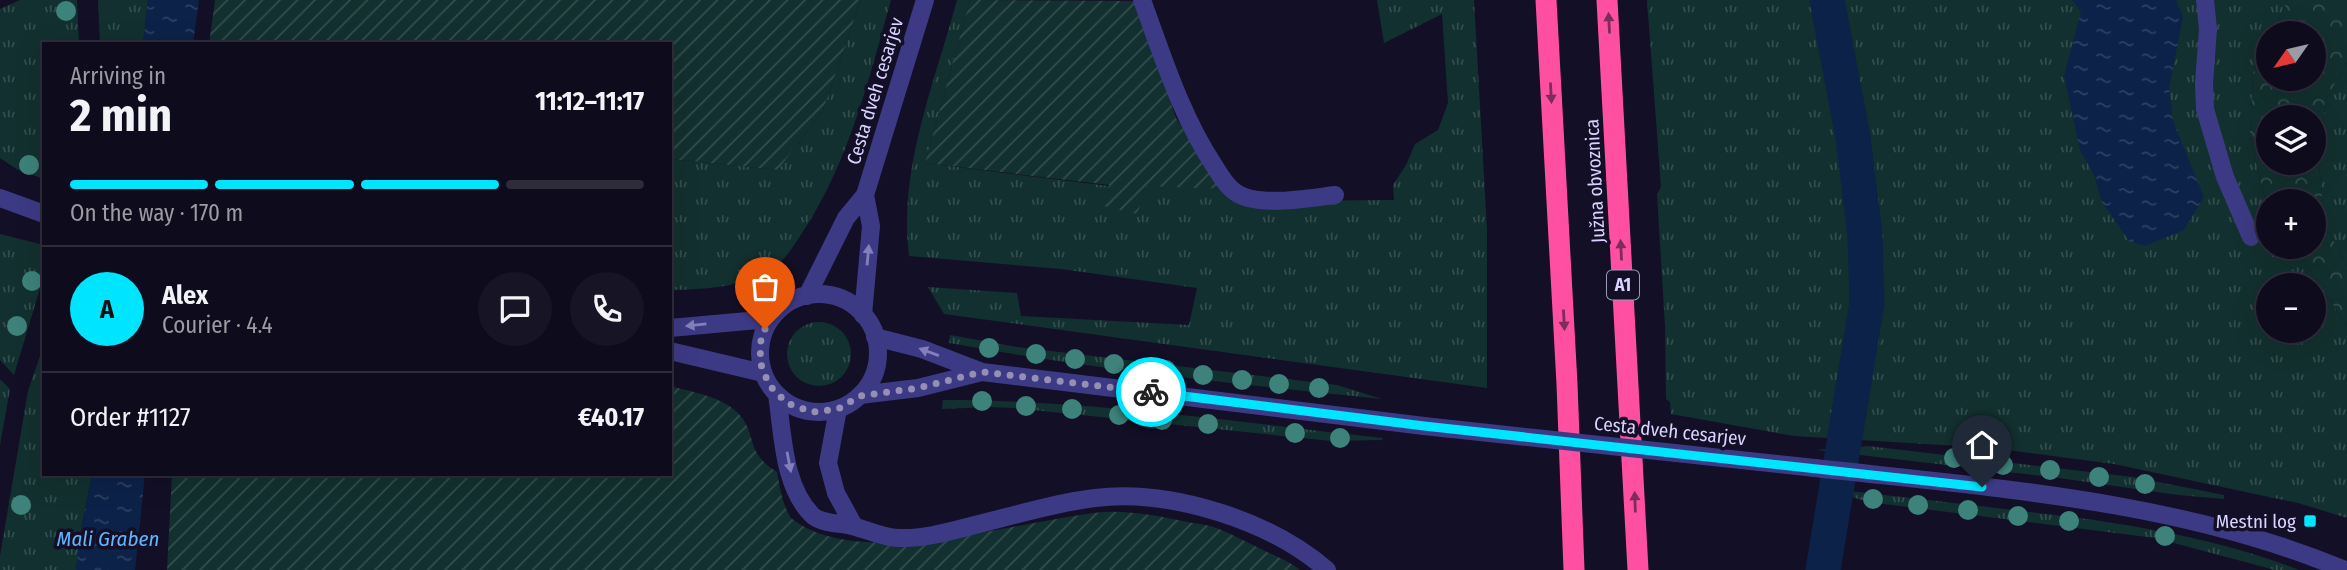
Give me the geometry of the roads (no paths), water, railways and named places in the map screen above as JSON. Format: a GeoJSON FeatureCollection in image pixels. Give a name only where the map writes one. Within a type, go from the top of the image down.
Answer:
{"type":"FeatureCollection","features":[{"type":"Feature","properties":{"kind":"highway","name":"Južna obvoznica"},"geometry":{"type":"LineString","coordinates":[[1546,0],[1567,384],[1574,570]]}},
{"type":"Feature","properties":{"kind":"highway","name":"Južna obvoznica"},"geometry":{"type":"LineString","coordinates":[[1607,0],[1637,570]]}},
{"type":"Feature","properties":{"kind":"street","name":"Cesta dveh cesarjev"},"geometry":{"type":"LineString","coordinates":[[807,296],[846,218],[865,195],[925,0]]}},
{"type":"Feature","properties":{"kind":"street"},"geometry":{"type":"LineString","coordinates":[[1142,0],[1165,64],[1197,139],[1235,192],[1275,201],[1335,195]]}},
{"type":"Feature","properties":{"kind":"street"},"geometry":{"type":"LineString","coordinates":[[2205,0],[2208,29],[2205,109],[2225,177],[2251,237]]}},
{"type":"Feature","properties":{"kind":"street","name":"Cesta dveh cesarjev"},"geometry":{"type":"LineString","coordinates":[[863,315],[871,226],[865,195]]}},
{"type":"Feature","properties":{"kind":"street"},"geometry":{"type":"LineString","coordinates":[[0,198],[41,213]]}},
{"type":"Feature","properties":{"kind":"street"},"geometry":{"type":"LineString","coordinates":[[819,294],[844,300],[863,315],[875,337],[877,349],[874,374],[860,396],[838,409],[812,412],[787,403],[777,395],[763,373],[760,362],[761,340],[771,319],[786,304],[819,294]]}},
{"type":"Feature","properties":{"kind":"street"},"geometry":{"type":"LineString","coordinates":[[672,328],[771,319]]}},
{"type":"Feature","properties":{"kind":"street","name":"Cesta dveh cesarjev"},"geometry":{"type":"LineString","coordinates":[[875,337],[922,349],[982,372],[1424,426],[1815,468],[2101,503],[2252,537],[2345,570]]}},
{"type":"Feature","properties":{"kind":"street"},"geometry":{"type":"LineString","coordinates":[[672,351],[763,373]]}},
{"type":"Feature","properties":{"kind":"street","name":"Cesta dveh cesarjev"},"geometry":{"type":"LineString","coordinates":[[860,396],[918,388],[982,372]]}},
{"type":"Feature","properties":{"kind":"street"},"geometry":{"type":"LineString","coordinates":[[777,395],[793,485],[815,518],[854,526],[885,537],[918,537],[1094,498],[1149,498],[1201,508],[1280,537],[1310,555],[1327,570]]}},
{"type":"Feature","properties":{"kind":"street"},"geometry":{"type":"LineString","coordinates":[[838,409],[828,463],[836,493],[854,526]]}},
{"type":"Feature","properties":{"kind":"water"},"geometry":{"type":"Polygon","coordinates":[[[148,0],[199,0],[193,42],[143,42],[148,0]]]}},
{"type":"Feature","properties":{"kind":"water"},"geometry":{"type":"Polygon","coordinates":[[[2072,0],[2176,0],[2183,17],[2169,88],[2173,121],[2204,197],[2184,230],[2145,246],[2129,241],[2102,202],[2094,175],[2080,150],[2064,76],[2081,12],[2072,0]]]}},
{"type":"Feature","properties":{"kind":"water","name":"Mali Graben"},"geometry":{"type":"Polygon","coordinates":[[[92,476],[145,476],[135,570],[76,570],[92,476]]]}},
{"type":"Feature","properties":{"kind":"waterway"},"geometry":{"type":"LineString","coordinates":[[1823,570],[1867,303],[1865,236],[1853,137],[1827,0]]}},
{"type":"Feature","properties":{"kind":"place","name":"Mestni log"},"geometry":{"type":"Point","coordinates":[2310,521]}}]}
